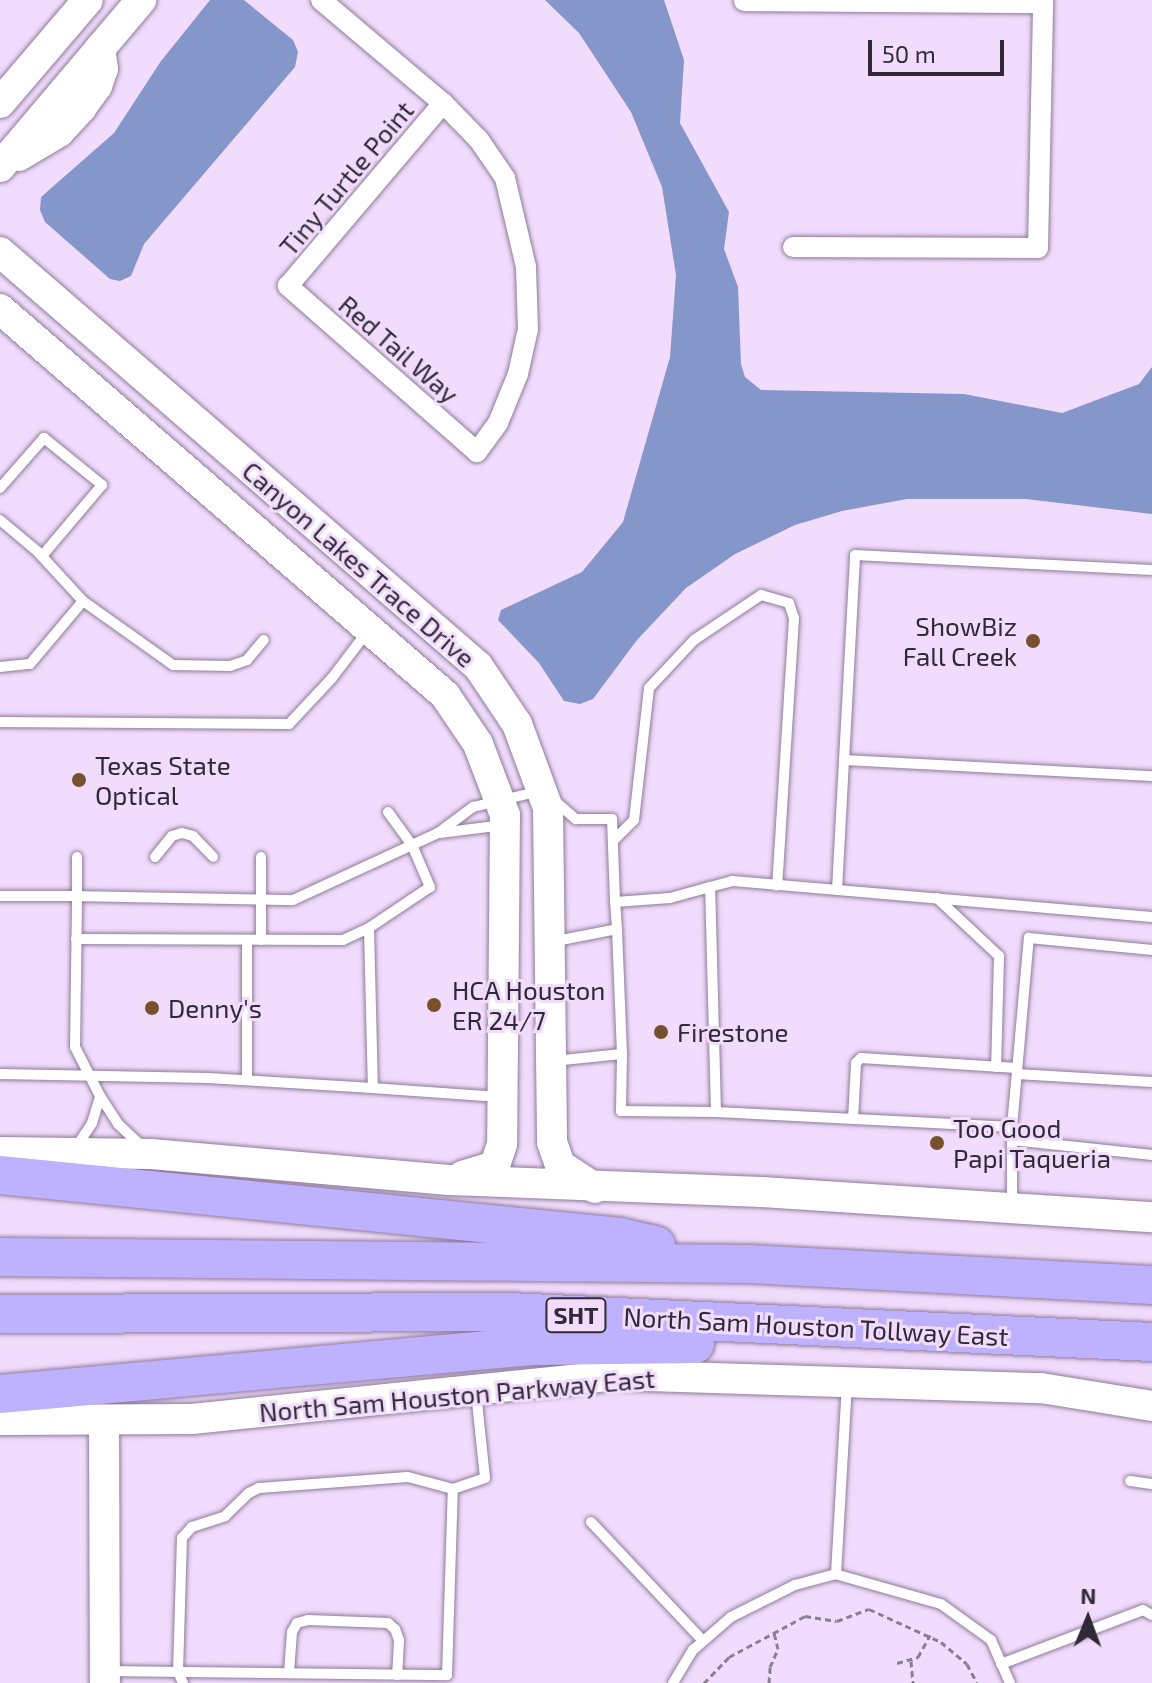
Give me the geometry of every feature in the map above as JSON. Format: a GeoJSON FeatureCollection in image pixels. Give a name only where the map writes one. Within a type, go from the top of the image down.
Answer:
{"type":"FeatureCollection","features":[{"type":"Feature","properties":{"kind":"highway"},"geometry":{"type":"LineString","coordinates":[[0,1175],[620,1237],[749,1264]]}},
{"type":"Feature","properties":{"kind":"highway","name":"North Sam Houston Tollway East"},"geometry":{"type":"LineString","coordinates":[[0,1257],[749,1264],[1152,1285]]}},
{"type":"Feature","properties":{"kind":"highway","name":"North Sam Houston Tollway East"},"geometry":{"type":"LineString","coordinates":[[0,1314],[509,1312],[1152,1342]]}},
{"type":"Feature","properties":{"kind":"highway"},"geometry":{"type":"LineString","coordinates":[[0,1394],[532,1346],[1022,1347],[1093,1338]]}},
{"type":"Feature","properties":{"kind":"street"},"geometry":{"type":"LineString","coordinates":[[0,167],[10,135],[100,48],[141,0]]}},
{"type":"Feature","properties":{"kind":"street"},"geometry":{"type":"LineString","coordinates":[[321,0],[443,103]]}},
{"type":"Feature","properties":{"kind":"street"},"geometry":{"type":"LineString","coordinates":[[744,1],[1043,2],[1038,248],[793,247]]}},
{"type":"Feature","properties":{"kind":"street"},"geometry":{"type":"LineString","coordinates":[[0,103],[78,11],[100,48],[103,69],[97,86],[59,132],[0,167]]}},
{"type":"Feature","properties":{"kind":"street","name":"Tiny Turtle Point"},"geometry":{"type":"LineString","coordinates":[[288,286],[443,103]]}},
{"type":"Feature","properties":{"kind":"street","name":"Red Tail Way"},"geometry":{"type":"LineString","coordinates":[[288,286],[477,452],[498,423],[518,374],[528,329],[526,267],[505,178],[479,140],[443,103]]}},
{"type":"Feature","properties":{"kind":"street","name":"Canyon Lakes Trace Drive"},"geometry":{"type":"LineString","coordinates":[[0,252],[478,666],[517,724],[548,808],[552,1142],[560,1165],[595,1188]]}},
{"type":"Feature","properties":{"kind":"street","name":"Canyon Lakes Trace Drive"},"geometry":{"type":"LineString","coordinates":[[0,309],[445,695],[478,744],[502,812],[502,1144],[495,1166],[449,1180]]}},
{"type":"Feature","properties":{"kind":"street"},"geometry":{"type":"LineString","coordinates":[[0,1152],[151,1154],[449,1180],[595,1188],[762,1192],[1152,1217]]}},
{"type":"Feature","properties":{"kind":"street","name":"North Sam Houston Parkway East"},"geometry":{"type":"LineString","coordinates":[[0,1420],[192,1419],[617,1375],[1041,1388],[1152,1406]]}},
{"type":"Feature","properties":{"kind":"street"},"geometry":{"type":"LineString","coordinates":[[104,1420],[105,1677]]}},
{"type":"Feature","properties":{"kind":"lane"},"geometry":{"type":"LineString","coordinates":[[0,488],[44,438],[102,485],[42,556]]}},
{"type":"Feature","properties":{"kind":"lane"},"geometry":{"type":"LineString","coordinates":[[0,520],[42,556],[83,601],[173,665],[230,666],[247,660],[264,640]]}},
{"type":"Feature","properties":{"kind":"lane"},"geometry":{"type":"LineString","coordinates":[[837,890],[855,555],[1152,570]]}},
{"type":"Feature","properties":{"kind":"lane"},"geometry":{"type":"LineString","coordinates":[[613,841],[634,820],[649,688],[694,640],[761,595],[789,603],[794,618],[777,885]]}},
{"type":"Feature","properties":{"kind":"lane"},"geometry":{"type":"LineString","coordinates":[[0,667],[30,664],[83,601]]}},
{"type":"Feature","properties":{"kind":"lane"},"geometry":{"type":"LineString","coordinates":[[0,722],[289,724],[332,678],[369,629]]}},
{"type":"Feature","properties":{"kind":"lane"},"geometry":{"type":"LineString","coordinates":[[844,760],[1152,776]]}},
{"type":"Feature","properties":{"kind":"lane"},"geometry":{"type":"LineString","coordinates":[[0,896],[293,900],[438,833],[502,812],[543,790],[576,819],[612,819],[622,1054],[621,1111],[716,1112],[1012,1127]]}},
{"type":"Feature","properties":{"kind":"lane"},"geometry":{"type":"LineString","coordinates":[[438,833],[473,807],[502,812]]}},
{"type":"Feature","properties":{"kind":"lane"},"geometry":{"type":"LineString","coordinates":[[76,939],[343,940],[369,928],[430,887],[412,845],[388,812]]}},
{"type":"Feature","properties":{"kind":"lane"},"geometry":{"type":"LineString","coordinates":[[155,857],[172,836],[182,833],[193,836],[213,857]]}},
{"type":"Feature","properties":{"kind":"lane"},"geometry":{"type":"LineString","coordinates":[[77,857],[75,1047],[118,1124],[151,1154]]}},
{"type":"Feature","properties":{"kind":"lane"},"geometry":{"type":"LineString","coordinates":[[261,857],[261,940]]}},
{"type":"Feature","properties":{"kind":"lane"},"geometry":{"type":"LineString","coordinates":[[615,902],[670,898],[732,881],[1152,917]]}},
{"type":"Feature","properties":{"kind":"lane"},"geometry":{"type":"LineString","coordinates":[[710,887],[716,1112]]}},
{"type":"Feature","properties":{"kind":"lane"},"geometry":{"type":"LineString","coordinates":[[937,898],[999,956],[996,1067]]}},
{"type":"Feature","properties":{"kind":"lane"},"geometry":{"type":"LineString","coordinates":[[369,928],[373,1088]]}},
{"type":"Feature","properties":{"kind":"lane"},"geometry":{"type":"LineString","coordinates":[[549,942],[617,929]]}},
{"type":"Feature","properties":{"kind":"lane"},"geometry":{"type":"LineString","coordinates":[[1012,1206],[1012,1127],[1029,938],[1152,950]]}},
{"type":"Feature","properties":{"kind":"lane"},"geometry":{"type":"LineString","coordinates":[[247,940],[247,1080]]}},
{"type":"Feature","properties":{"kind":"lane"},"geometry":{"type":"LineString","coordinates":[[551,1061],[622,1054]]}},
{"type":"Feature","properties":{"kind":"lane"},"geometry":{"type":"LineString","coordinates":[[853,1119],[858,1060],[996,1067],[1152,1082]]}},
{"type":"Feature","properties":{"kind":"lane"},"geometry":{"type":"LineString","coordinates":[[0,1074],[247,1080],[500,1097]]}},
{"type":"Feature","properties":{"kind":"lane"},"geometry":{"type":"LineString","coordinates":[[72,1153],[92,1123],[100,1096]]}},
{"type":"Feature","properties":{"kind":"lane"},"geometry":{"type":"LineString","coordinates":[[1012,1140],[1152,1155]]}},
{"type":"Feature","properties":{"kind":"lane"},"geometry":{"type":"LineString","coordinates":[[835,1574],[847,1380]]}},
{"type":"Feature","properties":{"kind":"lane"},"geometry":{"type":"LineString","coordinates":[[183,1683],[178,1672],[182,1538],[192,1527],[225,1516],[249,1493],[259,1488],[408,1477],[453,1489],[485,1478],[476,1390]]}},
{"type":"Feature","properties":{"kind":"lane"},"geometry":{"type":"LineString","coordinates":[[1130,1481],[1152,1484]]}},
{"type":"Feature","properties":{"kind":"lane"},"geometry":{"type":"LineString","coordinates":[[105,1677],[178,1672],[397,1675],[446,1679],[453,1489]]}},
{"type":"Feature","properties":{"kind":"lane"},"geometry":{"type":"LineString","coordinates":[[591,1522],[703,1641]]}},
{"type":"Feature","properties":{"kind":"lane"},"geometry":{"type":"LineString","coordinates":[[673,1683],[693,1650],[744,1610],[795,1585],[835,1574],[941,1604],[991,1640],[1010,1683]]}},
{"type":"Feature","properties":{"kind":"lane"},"geometry":{"type":"LineString","coordinates":[[1001,1664],[1143,1610],[1152,1615]]}},
{"type":"Feature","properties":{"kind":"lane"},"geometry":{"type":"LineString","coordinates":[[289,1673],[292,1632],[297,1623],[308,1620],[388,1623],[395,1629],[399,1640],[397,1675]]}},
{"type":"Feature","properties":{"kind":"path"},"geometry":{"type":"LineString","coordinates":[[704,1683],[729,1657],[805,1616],[837,1621],[869,1609],[930,1635],[967,1664],[977,1683]]}},
{"type":"Feature","properties":{"kind":"path"},"geometry":{"type":"LineString","coordinates":[[769,1683],[778,1649],[774,1633]]}},
{"type":"Feature","properties":{"kind":"path"},"geometry":{"type":"LineString","coordinates":[[897,1663],[911,1661],[924,1648],[930,1635]]}},
{"type":"Feature","properties":{"kind":"path"},"geometry":{"type":"LineString","coordinates":[[911,1661],[913,1683]]}},
{"type":"Feature","properties":{"kind":"water"},"geometry":{"type":"Polygon","coordinates":[[[210,0],[244,0],[293,40],[298,52],[295,67],[144,244],[131,276],[120,281],[110,279],[45,222],[40,210],[41,197],[114,133],[161,61],[210,0]]]}},
{"type":"Feature","properties":{"kind":"water"},"geometry":{"type":"Polygon","coordinates":[[[545,0],[664,0],[684,60],[680,123],[729,212],[724,249],[738,287],[741,364],[745,377],[761,390],[964,394],[1062,413],[1139,384],[1152,367],[1152,514],[1026,499],[907,499],[842,511],[795,525],[735,554],[686,588],[637,640],[593,699],[580,704],[564,701],[539,663],[498,620],[501,610],[582,572],[623,522],[670,357],[676,275],[662,187],[631,112],[579,33],[545,0]]]}},
{"type":"Feature","properties":{"kind":"place","name":"ShowBiz Fall Creek"},"geometry":{"type":"Point","coordinates":[1033,641]}},
{"type":"Feature","properties":{"kind":"place","name":"Texas State Optical"},"geometry":{"type":"Point","coordinates":[79,780]}},
{"type":"Feature","properties":{"kind":"place","name":"HCA Houston ER 24/7"},"geometry":{"type":"Point","coordinates":[434,1005]}},
{"type":"Feature","properties":{"kind":"place","name":"Denny's"},"geometry":{"type":"Point","coordinates":[152,1008]}},
{"type":"Feature","properties":{"kind":"place","name":"Firestone"},"geometry":{"type":"Point","coordinates":[661,1032]}},
{"type":"Feature","properties":{"kind":"place","name":"Too Good Papi Taqueria"},"geometry":{"type":"Point","coordinates":[937,1143]}}]}
